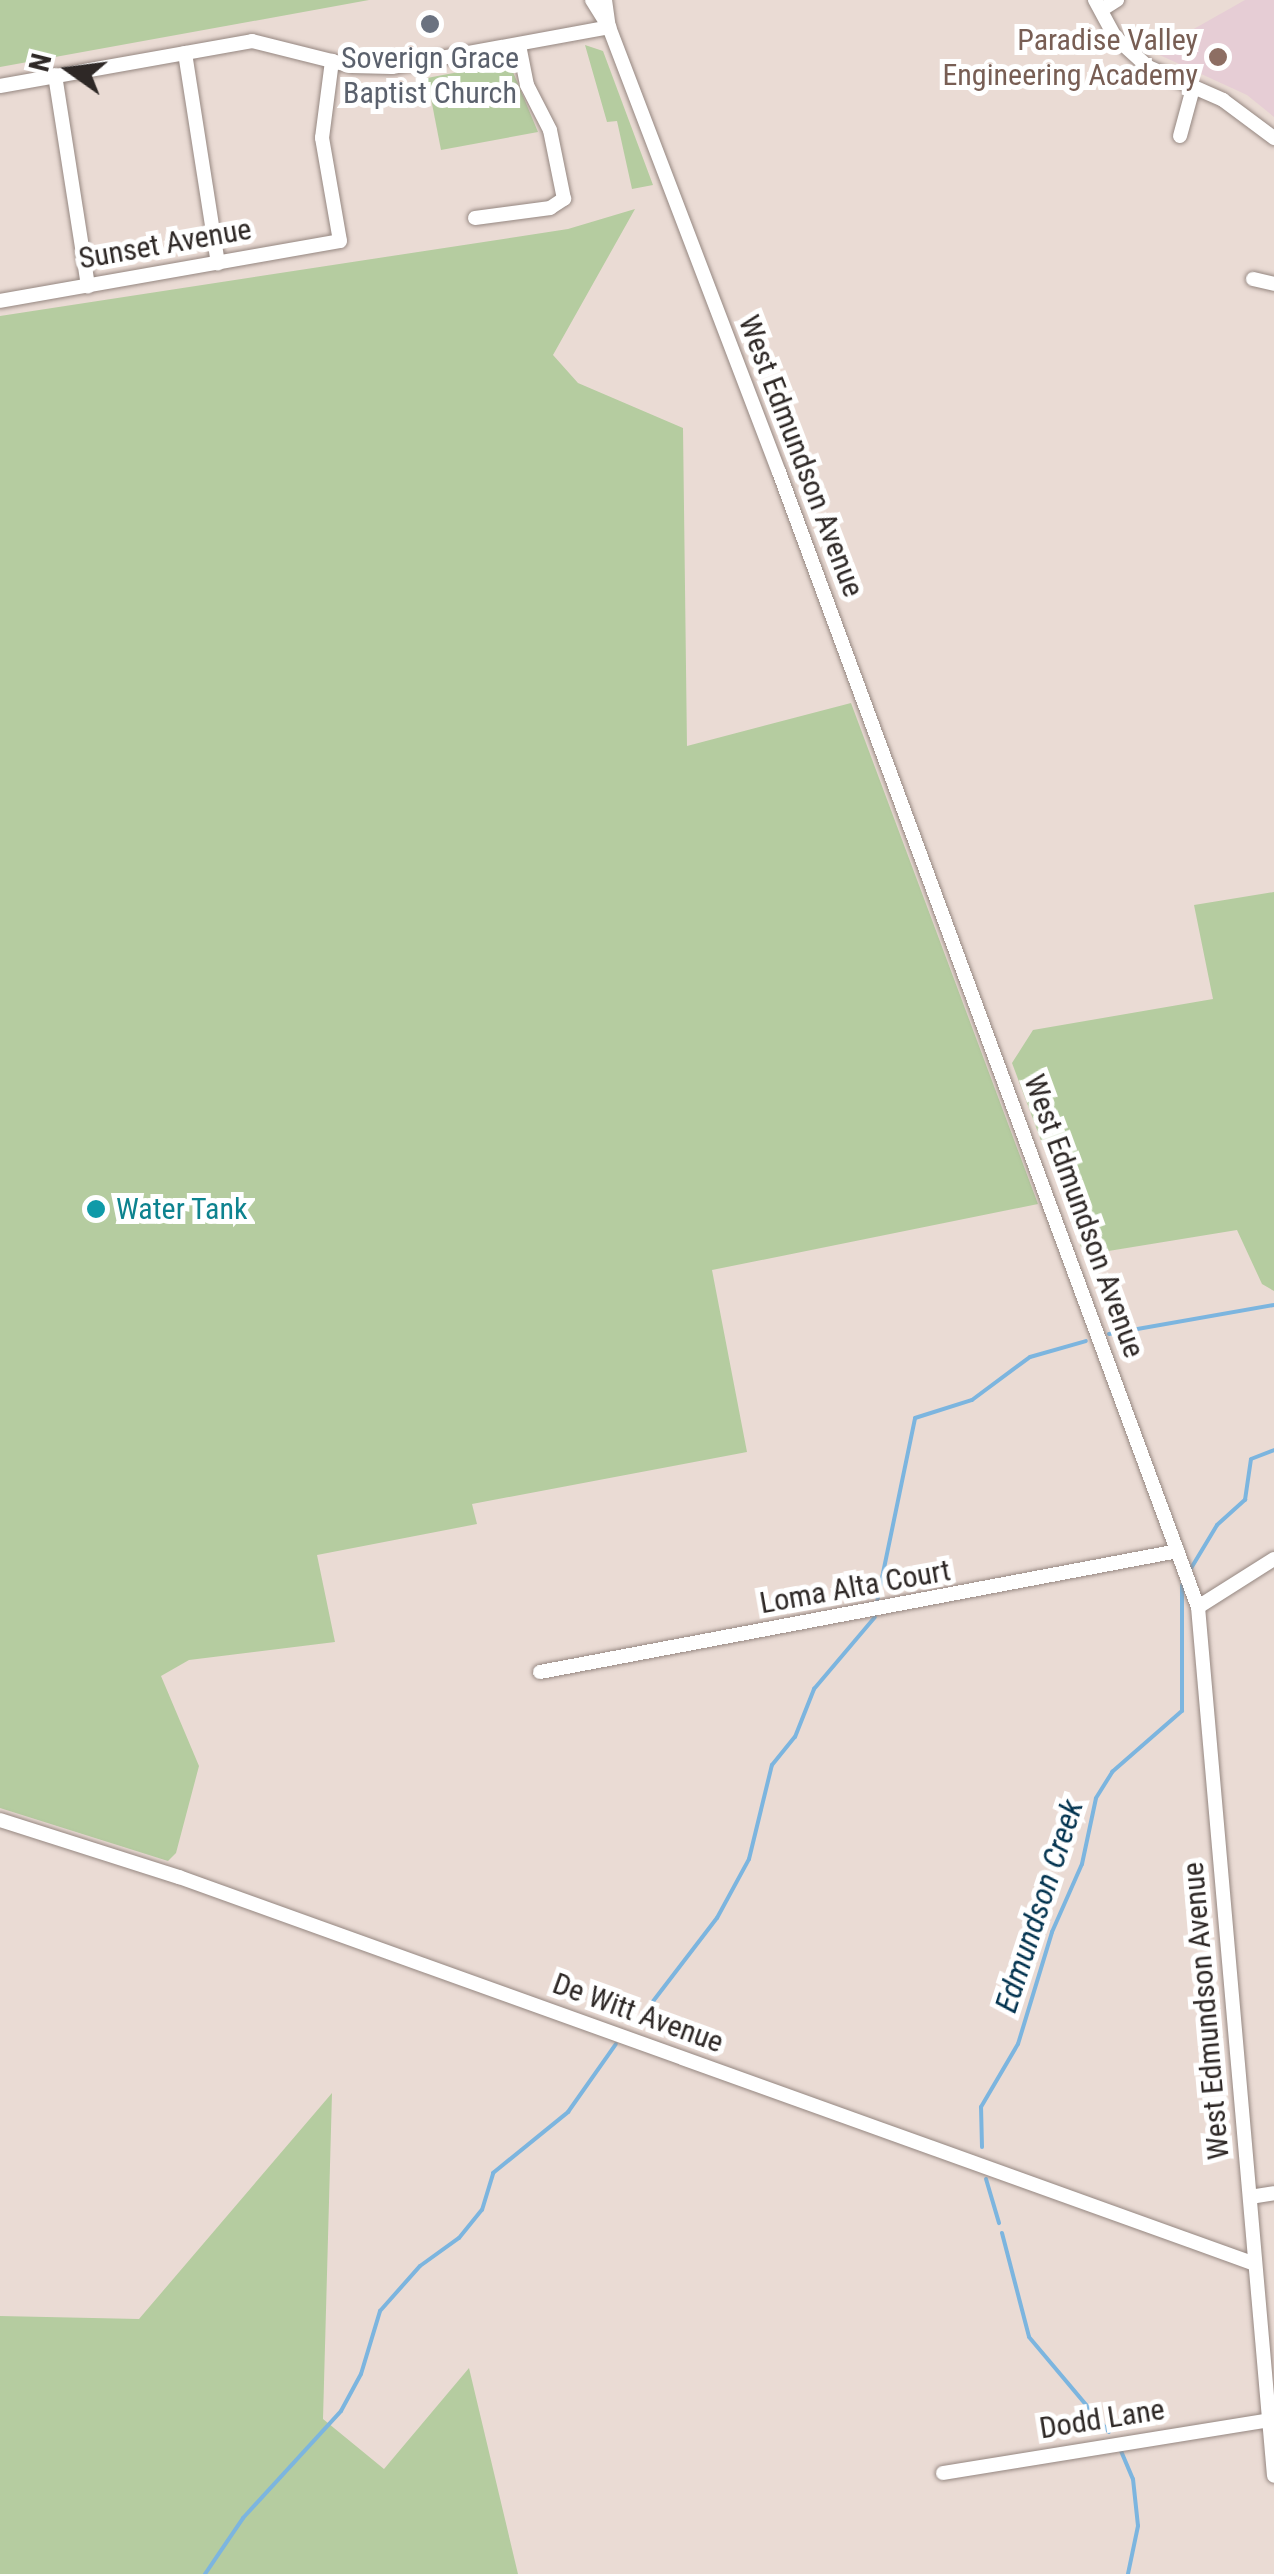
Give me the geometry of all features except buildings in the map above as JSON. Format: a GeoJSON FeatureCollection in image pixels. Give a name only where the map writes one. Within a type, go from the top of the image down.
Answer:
{"type":"FeatureCollection","features":[{"type":"Feature","properties":{"kind":"street","name":"West Edmundson Avenue"},"geometry":{"type":"LineString","coordinates":[[592,0],[609,27],[1198,1606],[1274,2476]]}},
{"type":"Feature","properties":{"kind":"street","name":"West Edmundson Avenue"},"geometry":{"type":"LineString","coordinates":[[605,0],[609,27]]}},
{"type":"Feature","properties":{"kind":"street"},"geometry":{"type":"LineString","coordinates":[[1117,0],[1098,5],[1115,36],[1148,68],[1242,110],[1274,138]]}},
{"type":"Feature","properties":{"kind":"street"},"geometry":{"type":"LineString","coordinates":[[0,86],[185,52],[272,42],[332,61],[392,68],[609,27]]}},
{"type":"Feature","properties":{"kind":"street"},"geometry":{"type":"LineString","coordinates":[[476,218],[564,199],[550,130],[527,85],[519,45]]}},
{"type":"Feature","properties":{"kind":"street"},"geometry":{"type":"LineString","coordinates":[[185,52],[218,263]]}},
{"type":"Feature","properties":{"kind":"street","name":"Sunset Avenue"},"geometry":{"type":"LineString","coordinates":[[0,301],[340,242],[322,138],[332,61]]}},
{"type":"Feature","properties":{"kind":"street"},"geometry":{"type":"LineString","coordinates":[[55,74],[88,286]]}},
{"type":"Feature","properties":{"kind":"street"},"geometry":{"type":"LineString","coordinates":[[1180,136],[1193,88]]}},
{"type":"Feature","properties":{"kind":"street"},"geometry":{"type":"LineString","coordinates":[[1254,279],[1274,284]]}},
{"type":"Feature","properties":{"kind":"street","name":"Loma Alta Court"},"geometry":{"type":"LineString","coordinates":[[540,1672],[1178,1551]]}},
{"type":"Feature","properties":{"kind":"street"},"geometry":{"type":"LineString","coordinates":[[1198,1606],[1274,1560]]}},
{"type":"Feature","properties":{"kind":"street","name":"De Witt Avenue"},"geometry":{"type":"LineString","coordinates":[[0,1820],[197,1883],[1255,2264]]}},
{"type":"Feature","properties":{"kind":"street"},"geometry":{"type":"LineString","coordinates":[[1250,2197],[1274,2192]]}},
{"type":"Feature","properties":{"kind":"street","name":"Dodd Lane"},"geometry":{"type":"LineString","coordinates":[[943,2473],[1270,2420]]}},
{"type":"Feature","properties":{"kind":"shaded area","name":"Paradise Valley Engineering Academy"},"geometry":{"type":"Polygon","coordinates":[[[1245,0],[1274,0],[1274,117],[1247,95],[1153,52],[1245,0]]]}},
{"type":"Feature","properties":{"kind":"green space"},"geometry":{"type":"Polygon","coordinates":[[[0,0],[369,0],[0,67],[0,0]]]}},
{"type":"Feature","properties":{"kind":"green space"},"geometry":{"type":"Polygon","coordinates":[[[585,45],[603,51],[653,185],[632,189],[617,121],[607,122],[585,45]]]}},
{"type":"Feature","properties":{"kind":"green space"},"geometry":{"type":"Polygon","coordinates":[[[501,64],[513,72],[538,132],[441,150],[427,78],[501,64]]]}},
{"type":"Feature","properties":{"kind":"green space"},"geometry":{"type":"Polygon","coordinates":[[[635,209],[553,355],[578,383],[683,428],[687,746],[851,703],[1038,1204],[712,1270],[747,1452],[472,1504],[477,1524],[317,1555],[335,1642],[189,1660],[161,1676],[199,1766],[176,1853],[168,1861],[0,1808],[0,316],[568,229],[635,209]]]}},
{"type":"Feature","properties":{"kind":"green space"},"geometry":{"type":"Polygon","coordinates":[[[1274,892],[1274,1291],[1262,1284],[1237,1230],[1084,1255],[1012,1063],[1033,1030],[1213,999],[1194,905],[1274,892]]]}},
{"type":"Feature","properties":{"kind":"green space"},"geometry":{"type":"Polygon","coordinates":[[[332,2093],[323,2419],[384,2469],[469,2368],[518,2574],[0,2574],[0,2316],[139,2319],[332,2093]]]}},
{"type":"Feature","properties":{"kind":"waterway"},"geometry":{"type":"LineString","coordinates":[[1109,1334],[1274,1305]]}},
{"type":"Feature","properties":{"kind":"waterway"},"geometry":{"type":"LineString","coordinates":[[877,1602],[915,1418],[972,1400],[1030,1357],[1086,1341]]}},
{"type":"Feature","properties":{"kind":"waterway","name":"Edmundson Creek"},"geometry":{"type":"LineString","coordinates":[[1190,1570],[1217,1525],[1245,1500],[1251,1459],[1274,1450]]}},
{"type":"Feature","properties":{"kind":"waterway","name":"Edmundson Creek"},"geometry":{"type":"LineString","coordinates":[[982,2147],[981,2107],[1018,2044],[1052,1932],[1082,1864],[1096,1798],[1112,1772],[1182,1711],[1182,1585]]}},
{"type":"Feature","properties":{"kind":"waterway"},"geometry":{"type":"LineString","coordinates":[[641,2017],[717,1918],[749,1859],[772,1765],[795,1737],[814,1689],[875,1617]]}},
{"type":"Feature","properties":{"kind":"waterway"},"geometry":{"type":"LineString","coordinates":[[205,2574],[243,2518],[341,2411],[361,2374],[380,2311],[420,2266],[459,2238],[482,2210],[493,2173],[568,2112],[616,2044]]}},
{"type":"Feature","properties":{"kind":"waterway","name":"Edmundson Creek"},"geometry":{"type":"LineString","coordinates":[[986,2179],[999,2223]]}},
{"type":"Feature","properties":{"kind":"waterway","name":"Edmundson Creek"},"geometry":{"type":"LineString","coordinates":[[1002,2233],[1029,2337],[1109,2432]]}},
{"type":"Feature","properties":{"kind":"waterway","name":"Edmundson Creek"},"geometry":{"type":"LineString","coordinates":[[1121,2451],[1133,2479],[1138,2526],[1128,2574]]}},
{"type":"Feature","properties":{"kind":"place","name":"Soverign Grace Baptist Church"},"geometry":{"type":"Point","coordinates":[430,24]}},
{"type":"Feature","properties":{"kind":"place","name":"Paradise Valley Engineering Academy"},"geometry":{"type":"Point","coordinates":[1218,57]}},
{"type":"Feature","properties":{"kind":"place","name":"Water Tank"},"geometry":{"type":"Point","coordinates":[96,1209]}}]}
